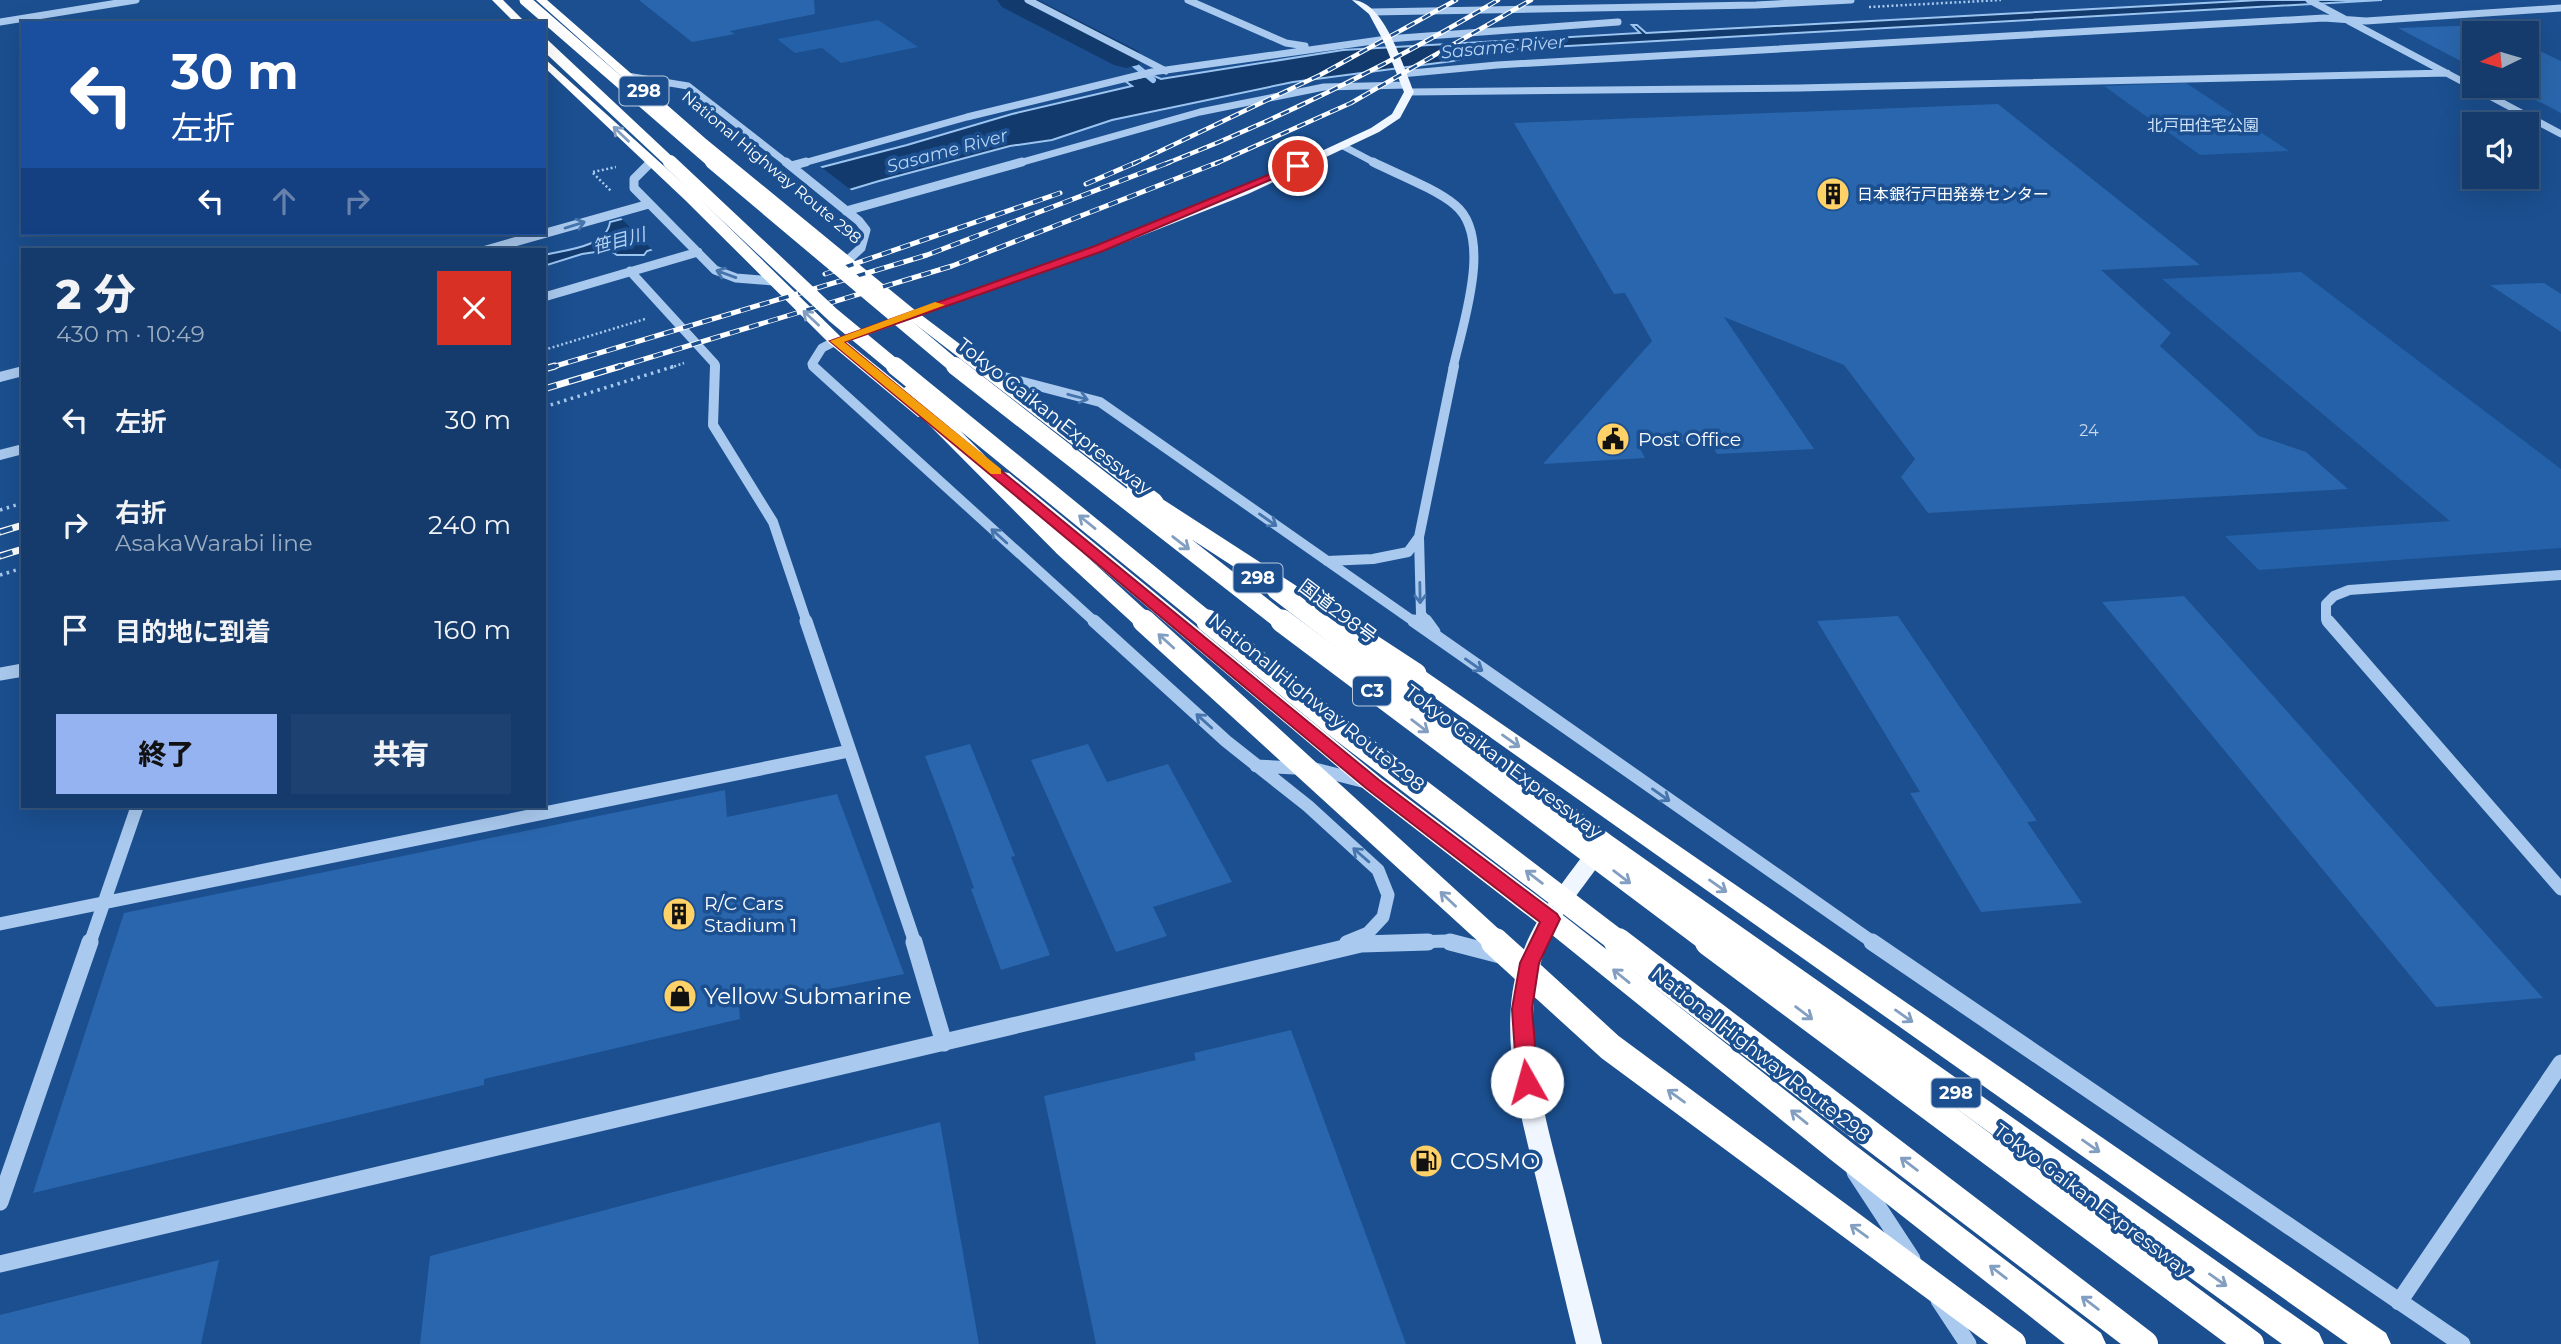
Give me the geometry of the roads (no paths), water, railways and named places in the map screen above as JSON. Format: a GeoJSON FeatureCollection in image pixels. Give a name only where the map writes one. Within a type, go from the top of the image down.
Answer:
{"type":"FeatureCollection","features":[{"type":"Feature","properties":{"kind":"highway","name":"Tokyo Gaikan Expressway"},"geometry":{"type":"LineString","coordinates":[[525,0],[819,254],[1007,409],[1360,682],[2250,1344]]}},
{"type":"Feature","properties":{"kind":"highway","name":"National Highway Route 298"},"geometry":{"type":"LineString","coordinates":[[541,0],[792,217],[911,314]]}},
{"type":"Feature","properties":{"kind":"highway"},"geometry":{"type":"LineString","coordinates":[[492,4],[502,21]]}},
{"type":"Feature","properties":{"kind":"highway"},"geometry":{"type":"LineString","coordinates":[[492,4],[519,21]]}},
{"type":"Feature","properties":{"kind":"highway","name":"C3"},"geometry":{"type":"LineString","coordinates":[[546,46],[834,316],[1336,726],[2144,1344]]}},
{"type":"Feature","properties":{"kind":"highway","name":"National Highway Route 298"},"geometry":{"type":"LineString","coordinates":[[546,63],[690,197],[836,341],[1373,784],[1550,919],[1841,1151],[2090,1344]]}},
{"type":"Feature","properties":{"kind":"highway","name":"国道298号"},"geometry":{"type":"LineString","coordinates":[[911,314],[1604,842]]}},
{"type":"Feature","properties":{"kind":"highway"},"geometry":{"type":"LineString","coordinates":[[834,316],[1062,546],[1610,1047],[2012,1344]]}},
{"type":"Feature","properties":{"kind":"highway"},"geometry":{"type":"LineString","coordinates":[[1007,409],[1415,674],[2375,1344]]}},
{"type":"Feature","properties":{"kind":"highway","name":"298"},"geometry":{"type":"LineString","coordinates":[[1604,842],[2308,1344]]}},
{"type":"Feature","properties":{"kind":"main road"},"geometry":{"type":"LineString","coordinates":[[836,341],[1099,249],[1207,206],[1343,146],[1396,116],[1405,103],[1408,89],[1388,40],[1371,12],[1356,0]]}},
{"type":"Feature","properties":{"kind":"main road"},"geometry":{"type":"LineString","coordinates":[[1589,1344],[1531,1104],[1524,1060],[1522,1009],[1530,963],[1550,919],[1604,842]]}},
{"type":"Feature","properties":{"kind":"street"},"geometry":{"type":"LineString","coordinates":[[0,20],[136,0]]}},
{"type":"Feature","properties":{"kind":"street"},"geometry":{"type":"LineString","coordinates":[[1028,0],[1166,71]]}},
{"type":"Feature","properties":{"kind":"street"},"geometry":{"type":"LineString","coordinates":[[1188,0],[1286,43],[1315,48]]}},
{"type":"Feature","properties":{"kind":"street"},"geometry":{"type":"LineString","coordinates":[[1371,12],[1756,5],[1851,0]]}},
{"type":"Feature","properties":{"kind":"street"},"geometry":{"type":"LineString","coordinates":[[2309,0],[2561,134]]}},
{"type":"Feature","properties":{"kind":"street"},"geometry":{"type":"LineString","coordinates":[[1400,71],[2297,19],[2366,21],[2561,8]]}},
{"type":"Feature","properties":{"kind":"street"},"geometry":{"type":"LineString","coordinates":[[793,168],[967,117],[1152,72],[1388,40],[1618,22]]}},
{"type":"Feature","properties":{"kind":"street"},"geometry":{"type":"LineString","coordinates":[[846,211],[1228,106],[1324,88],[1812,88],[2447,73]]}},
{"type":"Feature","properties":{"kind":"street"},"geometry":{"type":"LineString","coordinates":[[627,76],[688,86],[699,92],[838,204],[866,230],[866,240],[860,251],[847,261]]}},
{"type":"Feature","properties":{"kind":"street"},"geometry":{"type":"LineString","coordinates":[[1343,146],[1454,204],[1466,215],[1473,231],[1475,260],[1419,537],[1421,614],[1441,642]]}},
{"type":"Feature","properties":{"kind":"street"},"geometry":{"type":"LineString","coordinates":[[651,162],[634,179],[634,188],[715,270],[736,278],[773,281]]}},
{"type":"Feature","properties":{"kind":"street"},"geometry":{"type":"LineString","coordinates":[[546,234],[651,205]]}},
{"type":"Feature","properties":{"kind":"street"},"geometry":{"type":"LineString","coordinates":[[493,248],[541,235]]}},
{"type":"Feature","properties":{"kind":"street"},"geometry":{"type":"LineString","coordinates":[[546,296],[698,252]]}},
{"type":"Feature","properties":{"kind":"street"},"geometry":{"type":"LineString","coordinates":[[630,271],[715,364],[713,425],[774,522],[927,979],[944,1043]]}},
{"type":"Feature","properties":{"kind":"street"},"geometry":{"type":"LineString","coordinates":[[836,341],[816,355],[813,364],[817,371],[1256,766],[1308,806],[1378,870],[1388,895],[1383,917],[1368,933],[1341,945],[1300,957]]}},
{"type":"Feature","properties":{"kind":"street"},"geometry":{"type":"LineString","coordinates":[[0,377],[21,372]]}},
{"type":"Feature","properties":{"kind":"street"},"geometry":{"type":"LineString","coordinates":[[989,373],[1100,402],[1999,1031],[2462,1344]]}},
{"type":"Feature","properties":{"kind":"street"},"geometry":{"type":"LineString","coordinates":[[0,455],[21,450]]}},
{"type":"Feature","properties":{"kind":"street"},"geometry":{"type":"LineString","coordinates":[[1326,561],[1373,559],[1408,552],[1419,537]]}},
{"type":"Feature","properties":{"kind":"street"},"geometry":{"type":"LineString","coordinates":[[2561,575],[2349,590],[2334,596],[2326,604],[2326,619],[2561,889]]}},
{"type":"Feature","properties":{"kind":"street"},"geometry":{"type":"LineString","coordinates":[[0,674],[21,670]]}},
{"type":"Feature","properties":{"kind":"street"},"geometry":{"type":"LineString","coordinates":[[0,925],[849,751]]}},
{"type":"Feature","properties":{"kind":"street"},"geometry":{"type":"LineString","coordinates":[[1256,766],[1315,769],[1373,784]]}},
{"type":"Feature","properties":{"kind":"street"},"geometry":{"type":"LineString","coordinates":[[0,1202],[137,808]]}},
{"type":"Feature","properties":{"kind":"street"},"geometry":{"type":"LineString","coordinates":[[0,1264],[1361,944],[1447,941],[1530,963]]}},
{"type":"Feature","properties":{"kind":"street"},"geometry":{"type":"LineString","coordinates":[[2399,1302],[2561,1063]]}},
{"type":"Feature","properties":{"kind":"street"},"geometry":{"type":"LineString","coordinates":[[1841,1151],[1968,1344]]}},
{"type":"Feature","properties":{"kind":"water","name":"笹目川"},"geometry":{"type":"Polygon","coordinates":[[[2260,0],[2382,0],[1496,50],[1453,61],[1293,82],[1112,120],[1052,140],[1010,146],[879,181],[647,251],[644,255],[617,255],[609,250],[582,254],[546,265],[546,255],[593,242],[607,230],[610,222],[907,145],[1012,114],[1132,86],[1125,81],[1152,75],[1161,79],[1343,50],[1640,33],[1632,25],[1637,25],[1646,33],[2260,0]]]}},
{"type":"Feature","properties":{"kind":"waterway"},"geometry":{"type":"LineString","coordinates":[[1013,0],[1126,58]]}},
{"type":"Feature","properties":{"kind":"waterway"},"geometry":{"type":"LineString","coordinates":[[1126,58],[1153,80]]}},
{"type":"Feature","properties":{"kind":"railway"},"geometry":{"type":"LineString","coordinates":[[1133,164],[1320,75],[1456,0]]}},
{"type":"Feature","properties":{"kind":"railway"},"geometry":{"type":"LineString","coordinates":[[1167,163],[1335,89],[1498,0]]}},
{"type":"Feature","properties":{"kind":"railway"},"geometry":{"type":"LineString","coordinates":[[1215,164],[1351,103],[1531,0]]}},
{"type":"Feature","properties":{"kind":"railway"},"geometry":{"type":"LineString","coordinates":[[1086,184],[1137,162]]}},
{"type":"Feature","properties":{"kind":"railway"},"geometry":{"type":"LineString","coordinates":[[615,368],[952,266],[1219,162]]}},
{"type":"Feature","properties":{"kind":"railway"},"geometry":{"type":"LineString","coordinates":[[549,368],[927,255],[1167,163]]}},
{"type":"Feature","properties":{"kind":"railway"},"geometry":{"type":"LineString","coordinates":[[825,274],[1060,193]]}},
{"type":"Feature","properties":{"kind":"railway"},"geometry":{"type":"LineString","coordinates":[[546,368],[555,366]]}},
{"type":"Feature","properties":{"kind":"railway"},"geometry":{"type":"LineString","coordinates":[[546,388],[621,366]]}},
{"type":"Feature","properties":{"kind":"railway"},"geometry":{"type":"LineString","coordinates":[[0,532],[21,526]]}},
{"type":"Feature","properties":{"kind":"railway"},"geometry":{"type":"LineString","coordinates":[[0,556],[21,550]]}},
{"type":"Feature","properties":{"kind":"place","name":"日本銀行戸田発券センター"},"geometry":{"type":"Point","coordinates":[1833,194]}},
{"type":"Feature","properties":{"kind":"place","name":"Post Office"},"geometry":{"type":"Point","coordinates":[1613,439]}},
{"type":"Feature","properties":{"kind":"place","name":"R/C Cars Stadium 1"},"geometry":{"type":"Point","coordinates":[679,914]}},
{"type":"Feature","properties":{"kind":"place","name":"Yellow Submarine"},"geometry":{"type":"Point","coordinates":[680,996]}},
{"type":"Feature","properties":{"kind":"place","name":"COSMO"},"geometry":{"type":"Point","coordinates":[1426,1161]}},
{"type":"Feature","properties":{"kind":"water label","name":"Sasame River"},"geometry":{"type":"Point","coordinates":[1503,47]}},
{"type":"Feature","properties":{"kind":"water label","name":"Sasame River"},"geometry":{"type":"Point","coordinates":[947,151]}},
{"type":"Feature","properties":{"kind":"park label","name":"北戸田住宅公園"},"geometry":{"type":"Point","coordinates":[2203,125]}}]}
